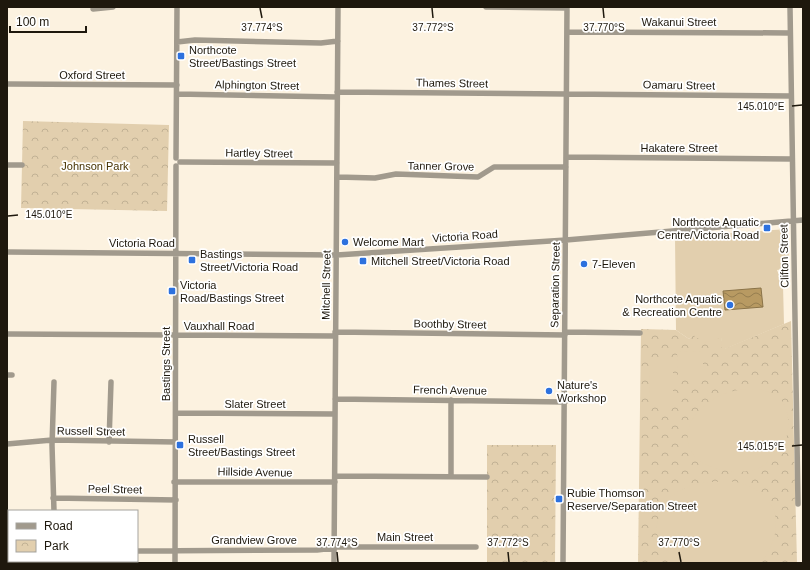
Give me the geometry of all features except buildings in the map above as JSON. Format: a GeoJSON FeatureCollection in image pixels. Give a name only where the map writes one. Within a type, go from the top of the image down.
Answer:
{"type":"FeatureCollection","features":[{"type":"Feature","properties":{"kind":"street"},"geometry":{"type":"LineString","coordinates":[[93,9],[113,7]]}},
{"type":"Feature","properties":{"kind":"street","name":"Bastings Street"},"geometry":{"type":"LineString","coordinates":[[175,563],[176,500],[174,482],[176,442],[177,7]]}},
{"type":"Feature","properties":{"kind":"street","name":"Mitchell Street"},"geometry":{"type":"LineString","coordinates":[[334,563],[338,7]]}},
{"type":"Feature","properties":{"kind":"street"},"geometry":{"type":"LineString","coordinates":[[486,7],[567,8]]}},
{"type":"Feature","properties":{"kind":"street","name":"Clifton Street"},"geometry":{"type":"LineString","coordinates":[[790,7],[792,159],[800,473],[798,504]]}},
{"type":"Feature","properties":{"kind":"street","name":"Separation Street"},"geometry":{"type":"LineString","coordinates":[[563,563],[567,8]]}},
{"type":"Feature","properties":{"kind":"street","name":"Wakanui Street"},"geometry":{"type":"LineString","coordinates":[[567,32],[790,32]]}},
{"type":"Feature","properties":{"kind":"street"},"geometry":{"type":"LineString","coordinates":[[177,40],[321,43],[338,41]]}},
{"type":"Feature","properties":{"kind":"street","name":"Oxford Street"},"geometry":{"type":"LineString","coordinates":[[7,84],[177,85]]}},
{"type":"Feature","properties":{"kind":"street","name":"Alphington Street"},"geometry":{"type":"LineString","coordinates":[[177,94],[337,94]]}},
{"type":"Feature","properties":{"kind":"street","name":"Thames Street"},"geometry":{"type":"LineString","coordinates":[[337,94],[567,94]]}},
{"type":"Feature","properties":{"kind":"street","name":"Oamaru Street"},"geometry":{"type":"LineString","coordinates":[[567,94],[791,96]]}},
{"type":"Feature","properties":{"kind":"street","name":"Hakatere Street"},"geometry":{"type":"LineString","coordinates":[[566,157],[792,159]]}},
{"type":"Feature","properties":{"kind":"street","name":"Hartley Street"},"geometry":{"type":"LineString","coordinates":[[177,162],[337,163]]}},
{"type":"Feature","properties":{"kind":"street"},"geometry":{"type":"LineString","coordinates":[[7,165],[22,165]]}},
{"type":"Feature","properties":{"kind":"street","name":"Tanner Grove"},"geometry":{"type":"LineString","coordinates":[[337,177],[375,178],[396,174],[478,177],[494,167],[566,167]]}},
{"type":"Feature","properties":{"kind":"street","name":"Victoria Road"},"geometry":{"type":"LineString","coordinates":[[7,252],[337,255],[566,240],[803,220]]}},
{"type":"Feature","properties":{"kind":"street","name":"Boothby Street"},"geometry":{"type":"LineString","coordinates":[[335,334],[640,333]]}},
{"type":"Feature","properties":{"kind":"street","name":"Vauxhall Road"},"geometry":{"type":"LineString","coordinates":[[7,334],[176,336],[335,334]]}},
{"type":"Feature","properties":{"kind":"street"},"geometry":{"type":"LineString","coordinates":[[54,382],[52,440],[54,510]]}},
{"type":"Feature","properties":{"kind":"street"},"geometry":{"type":"LineString","coordinates":[[109,442],[111,382]]}},
{"type":"Feature","properties":{"kind":"street","name":"French Avenue"},"geometry":{"type":"LineString","coordinates":[[335,398],[565,402]]}},
{"type":"Feature","properties":{"kind":"street"},"geometry":{"type":"LineString","coordinates":[[451,400],[451,477]]}},
{"type":"Feature","properties":{"kind":"street","name":"Slater Street"},"geometry":{"type":"LineString","coordinates":[[176,413],[335,414]]}},
{"type":"Feature","properties":{"kind":"street","name":"Russell Street"},"geometry":{"type":"LineString","coordinates":[[7,444],[52,440],[176,442]]}},
{"type":"Feature","properties":{"kind":"street"},"geometry":{"type":"LineString","coordinates":[[335,476],[487,477]]}},
{"type":"Feature","properties":{"kind":"street","name":"Hillside Avenue"},"geometry":{"type":"LineString","coordinates":[[174,482],[335,482]]}},
{"type":"Feature","properties":{"kind":"street","name":"Peel Street"},"geometry":{"type":"LineString","coordinates":[[53,498],[176,500]]}},
{"type":"Feature","properties":{"kind":"street","name":"Main Street"},"geometry":{"type":"LineString","coordinates":[[334,549],[476,547]]}},
{"type":"Feature","properties":{"kind":"street","name":"Grandview Grove"},"geometry":{"type":"LineString","coordinates":[[138,551],[334,549]]}},
{"type":"Feature","properties":{"kind":"green space","name":"Johnson Park"},"geometry":{"type":"Polygon","coordinates":[[[23,121],[169,125],[167,211],[21,208],[23,121]]]}},
{"type":"Feature","properties":{"kind":"green space","name":"Northcote Aquatic & Recreation Centre"},"geometry":{"type":"Polygon","coordinates":[[[788,229],[789,265],[785,269],[777,270],[783,285],[784,324],[725,349],[722,349],[721,338],[703,343],[698,338],[695,338],[694,334],[689,339],[676,330],[675,237],[788,229]]]}},
{"type":"Feature","properties":{"kind":"green space"},"geometry":{"type":"Polygon","coordinates":[[[791,321],[797,563],[638,563],[641,329],[676,330],[689,339],[694,333],[698,338],[721,338],[724,349],[791,321]]]}},
{"type":"Feature","properties":{"kind":"green space"},"geometry":{"type":"Polygon","coordinates":[[[703,351],[703,375],[678,375],[677,352],[703,351]]]}},
{"type":"Feature","properties":{"kind":"green space"},"geometry":{"type":"Polygon","coordinates":[[[649,357],[673,357],[673,407],[650,407],[649,357]]]}},
{"type":"Feature","properties":{"kind":"green space"},"geometry":{"type":"Polygon","coordinates":[[[759,389],[778,395],[786,409],[788,419],[787,435],[785,443],[779,453],[760,468],[742,472],[718,469],[703,464],[698,460],[693,455],[688,442],[689,429],[694,416],[706,405],[726,393],[759,389]]]}},
{"type":"Feature","properties":{"kind":"green space"},"geometry":{"type":"Polygon","coordinates":[[[487,445],[556,445],[555,563],[487,563],[487,445]]]}},
{"type":"Feature","properties":{"kind":"green space"},"geometry":{"type":"Polygon","coordinates":[[[709,482],[731,482],[743,484],[766,497],[776,518],[776,529],[768,552],[760,563],[682,563],[671,555],[659,542],[656,528],[660,513],[667,500],[678,491],[692,485],[709,482]]]}},
{"type":"Feature","properties":{"kind":"water"},"geometry":{"type":"Polygon","coordinates":[[[761,288],[763,307],[725,310],[723,291],[761,288]]]}},
{"type":"Feature","properties":{"kind":"place","name":"Northcote Street/Bastings Street"},"geometry":{"type":"Point","coordinates":[181,56]}},
{"type":"Feature","properties":{"kind":"place","name":"Northcote Aquatic Centre/Victoria Road"},"geometry":{"type":"Point","coordinates":[767,228]}},
{"type":"Feature","properties":{"kind":"place","name":"Welcome Mart"},"geometry":{"type":"Point","coordinates":[345,242]}},
{"type":"Feature","properties":{"kind":"place","name":"Bastings Street/Victoria Road"},"geometry":{"type":"Point","coordinates":[192,260]}},
{"type":"Feature","properties":{"kind":"place","name":"Mitchell Street/Victoria Road"},"geometry":{"type":"Point","coordinates":[363,261]}},
{"type":"Feature","properties":{"kind":"place","name":"7-Eleven"},"geometry":{"type":"Point","coordinates":[584,264]}},
{"type":"Feature","properties":{"kind":"place","name":"Victoria Road/Bastings Street"},"geometry":{"type":"Point","coordinates":[172,291]}},
{"type":"Feature","properties":{"kind":"place","name":"Northcote Aquatic & Recreation Centre"},"geometry":{"type":"Point","coordinates":[730,305]}},
{"type":"Feature","properties":{"kind":"place","name":"Nature's Workshop"},"geometry":{"type":"Point","coordinates":[549,391]}},
{"type":"Feature","properties":{"kind":"place","name":"Russell Street/Bastings Street"},"geometry":{"type":"Point","coordinates":[180,445]}},
{"type":"Feature","properties":{"kind":"place","name":"Rubie Thomson Reserve/Separation Street"},"geometry":{"type":"Point","coordinates":[559,499]}}]}
